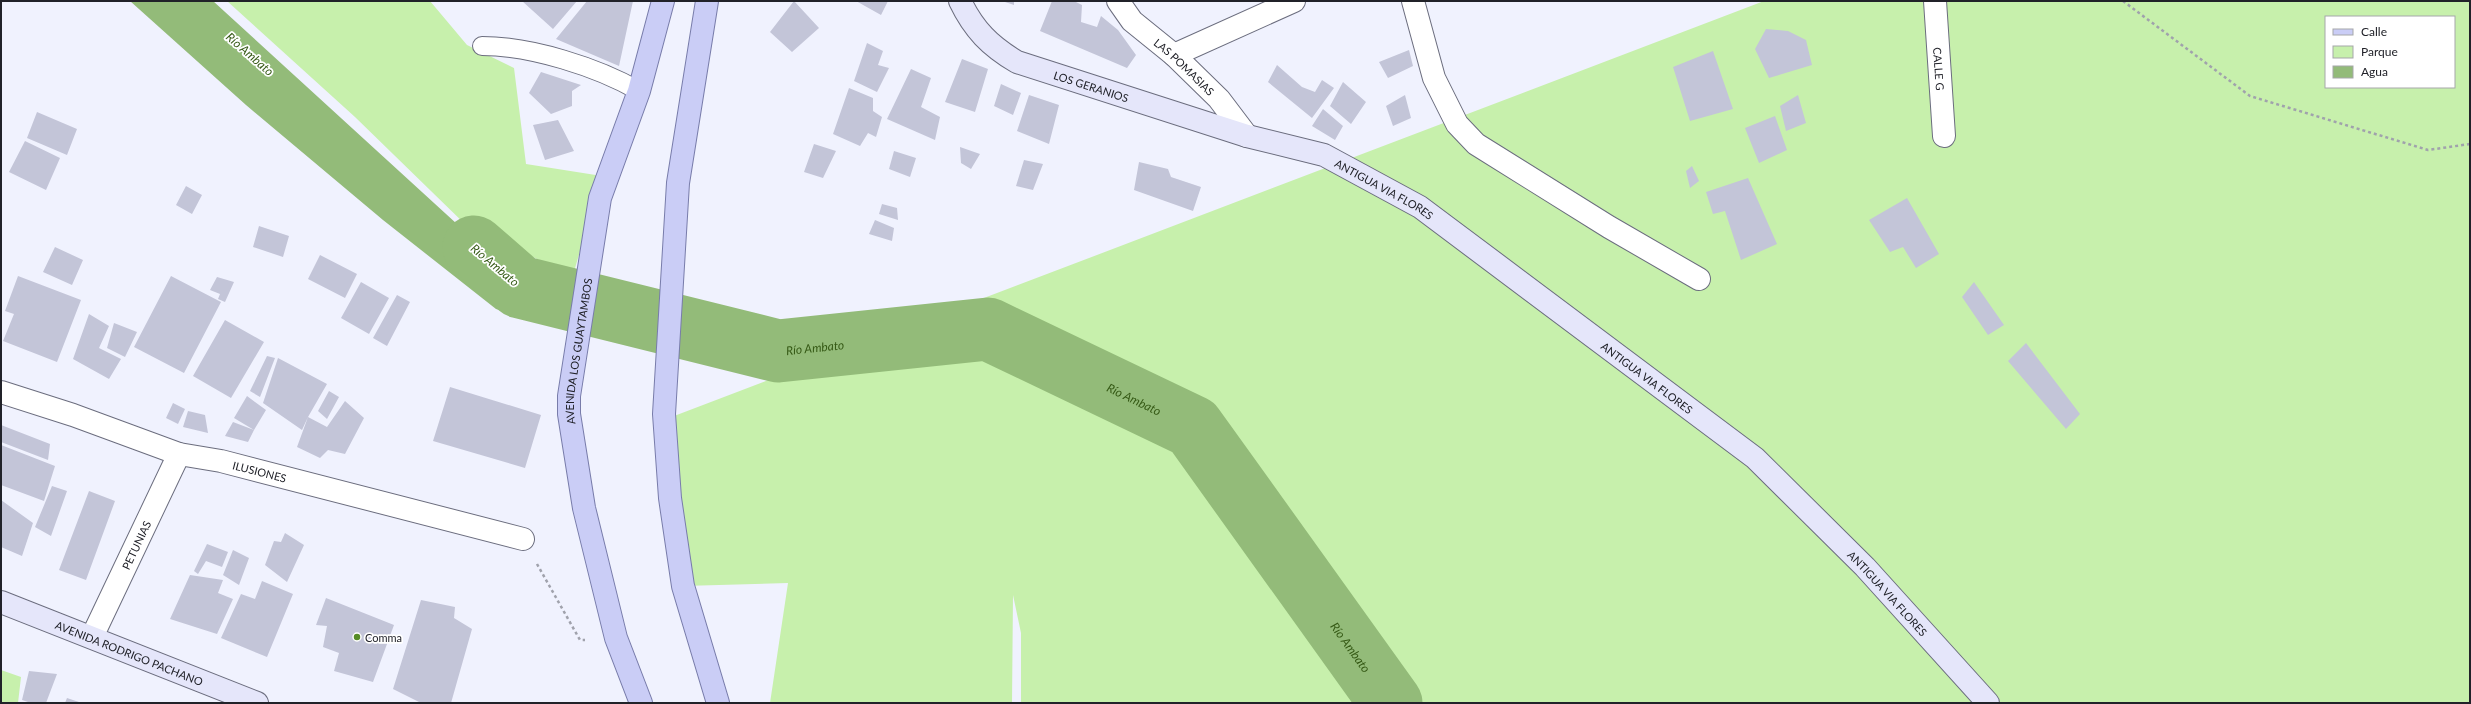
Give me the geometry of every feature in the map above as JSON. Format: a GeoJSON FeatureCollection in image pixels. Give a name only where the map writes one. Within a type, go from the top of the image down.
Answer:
{"type":"FeatureCollection","features":[{"type":"Feature","properties":{"kind":"main road","name":"AVENIDA LOS GUAYTAMBOS"},"geometry":{"type":"LineString","coordinates":[[641,703],[616,638],[584,508],[568,414],[569,396],[600,198],[639,91],[663,1]]}},
{"type":"Feature","properties":{"kind":"main road"},"geometry":{"type":"LineString","coordinates":[[707,1],[678,183],[664,414],[670,498],[683,586],[718,703]]}},
{"type":"Feature","properties":{"kind":"street","name":"LOS GERANIOS"},"geometry":{"type":"LineString","coordinates":[[960,1],[975,28],[994,48],[1017,62],[1247,136]]}},
{"type":"Feature","properties":{"kind":"street","name":"LAS POMASIAS"},"geometry":{"type":"LineString","coordinates":[[1118,1],[1132,20],[1174,55],[1219,99],[1247,136]]}},
{"type":"Feature","properties":{"kind":"street"},"geometry":{"type":"LineString","coordinates":[[1174,55],[1294,1]]}},
{"type":"Feature","properties":{"kind":"street"},"geometry":{"type":"LineString","coordinates":[[1413,1],[1434,78],[1457,124],[1476,144],[1609,227],[1699,279]]}},
{"type":"Feature","properties":{"kind":"street","name":"CALLE G"},"geometry":{"type":"LineString","coordinates":[[1935,1],[1944,136]]}},
{"type":"Feature","properties":{"kind":"street","name":"ANTIGUA VIA FLORES"},"geometry":{"type":"LineString","coordinates":[[1247,136],[1324,156],[1420,207],[1755,458],[1865,567],[1988,703]]}},
{"type":"Feature","properties":{"kind":"street","name":"ILUSIONES"},"geometry":{"type":"LineString","coordinates":[[1,392],[73,415],[179,454],[221,461],[523,539]]}},
{"type":"Feature","properties":{"kind":"street","name":"PETUNIAS"},"geometry":{"type":"LineString","coordinates":[[92,636],[179,454]]}},
{"type":"Feature","properties":{"kind":"street","name":"AVENIDA RODRIGO PACHANO"},"geometry":{"type":"LineString","coordinates":[[1,602],[92,636],[257,703]]}},
{"type":"Feature","properties":{"kind":"lane"},"geometry":{"type":"LineString","coordinates":[[482,46],[499,46],[549,55],[613,76],[639,91]]}},
{"type":"Feature","properties":{"kind":"path"},"geometry":{"type":"LineString","coordinates":[[2123,1],[2250,96],[2428,150],[2470,144]]}},
{"type":"Feature","properties":{"kind":"path"},"geometry":{"type":"LineString","coordinates":[[523,539],[580,640],[616,638]]}},
{"type":"Feature","properties":{"kind":"green space"},"geometry":{"type":"Polygon","coordinates":[[[227,1],[430,1],[467,45],[514,68],[526,164],[602,176],[573,275],[470,229],[355,117],[227,1]]]}},
{"type":"Feature","properties":{"kind":"green space"},"geometry":{"type":"Polygon","coordinates":[[[1764,1],[2470,1],[2470,703],[1021,703],[1021,633],[1013,595],[1012,703],[770,703],[788,583],[683,586],[661,421],[1764,1]]]}},
{"type":"Feature","properties":{"kind":"green space"},"geometry":{"type":"Polygon","coordinates":[[[1,670],[21,677],[18,703],[1,703],[1,670]]]}},
{"type":"Feature","properties":{"kind":"water"},"geometry":{"type":"Polygon","coordinates":[[[130,1],[213,1],[469,235],[555,279],[530,320],[496,309],[383,220],[246,105],[130,1]]]}},
{"type":"Feature","properties":{"kind":"building"},"geometry":{"type":"Polygon","coordinates":[[[522,1],[577,1],[553,29],[522,1]]]}},
{"type":"Feature","properties":{"kind":"building"},"geometry":{"type":"Polygon","coordinates":[[[587,1],[633,1],[619,66],[556,39],[587,1]]]}},
{"type":"Feature","properties":{"kind":"building"},"geometry":{"type":"Polygon","coordinates":[[[794,1],[819,28],[792,52],[770,32],[794,1]]]}},
{"type":"Feature","properties":{"kind":"building"},"geometry":{"type":"Polygon","coordinates":[[[856,1],[888,1],[881,15],[856,1]]]}},
{"type":"Feature","properties":{"kind":"building"},"geometry":{"type":"Polygon","coordinates":[[[1002,1],[1014,1],[1014,5],[1002,1]]]}},
{"type":"Feature","properties":{"kind":"building"},"geometry":{"type":"Polygon","coordinates":[[[1052,1],[1074,1],[1082,5],[1081,22],[1097,27],[1101,16],[1118,30],[1136,55],[1127,68],[1040,31],[1052,1]]]}},
{"type":"Feature","properties":{"kind":"building"},"geometry":{"type":"Polygon","coordinates":[[[1766,29],[1788,31],[1806,40],[1812,65],[1769,78],[1755,49],[1766,29]]]}},
{"type":"Feature","properties":{"kind":"building"},"geometry":{"type":"Polygon","coordinates":[[[867,43],[883,51],[878,65],[889,68],[877,92],[854,81],[867,43]]]}},
{"type":"Feature","properties":{"kind":"building"},"geometry":{"type":"Polygon","coordinates":[[[1409,50],[1413,66],[1388,78],[1379,62],[1409,50]]]}},
{"type":"Feature","properties":{"kind":"building"},"geometry":{"type":"Polygon","coordinates":[[[1713,51],[1733,109],[1690,121],[1673,67],[1713,51]]]}},
{"type":"Feature","properties":{"kind":"building"},"geometry":{"type":"Polygon","coordinates":[[[962,59],[988,69],[975,112],[945,102],[962,59]]]}},
{"type":"Feature","properties":{"kind":"building"},"geometry":{"type":"Polygon","coordinates":[[[1277,65],[1302,87],[1315,92],[1322,80],[1334,88],[1312,118],[1268,82],[1277,65]]]}},
{"type":"Feature","properties":{"kind":"building"},"geometry":{"type":"Polygon","coordinates":[[[911,69],[931,78],[921,107],[940,117],[935,140],[887,119],[911,69]]]}},
{"type":"Feature","properties":{"kind":"building"},"geometry":{"type":"Polygon","coordinates":[[[541,72],[581,85],[572,91],[572,106],[551,114],[529,93],[541,72]]]}},
{"type":"Feature","properties":{"kind":"building"},"geometry":{"type":"Polygon","coordinates":[[[1343,82],[1366,102],[1351,124],[1330,106],[1343,82]]]}},
{"type":"Feature","properties":{"kind":"building"},"geometry":{"type":"Polygon","coordinates":[[[1001,84],[1021,93],[1013,115],[994,106],[1001,84]]]}},
{"type":"Feature","properties":{"kind":"building"},"geometry":{"type":"Polygon","coordinates":[[[849,88],[873,98],[873,111],[882,117],[876,137],[868,133],[860,146],[833,134],[849,88]]]}},
{"type":"Feature","properties":{"kind":"building"},"geometry":{"type":"Polygon","coordinates":[[[1029,95],[1059,105],[1049,144],[1017,131],[1029,95]]]}},
{"type":"Feature","properties":{"kind":"building"},"geometry":{"type":"Polygon","coordinates":[[[1405,95],[1411,118],[1393,126],[1386,106],[1405,95]]]}},
{"type":"Feature","properties":{"kind":"building"},"geometry":{"type":"Polygon","coordinates":[[[1798,95],[1806,123],[1786,131],[1780,106],[1798,95]]]}},
{"type":"Feature","properties":{"kind":"building"},"geometry":{"type":"Polygon","coordinates":[[[1323,109],[1343,126],[1335,140],[1312,126],[1323,109]]]}},
{"type":"Feature","properties":{"kind":"building"},"geometry":{"type":"Polygon","coordinates":[[[37,112],[77,129],[67,155],[27,138],[37,112]]]}},
{"type":"Feature","properties":{"kind":"building"},"geometry":{"type":"Polygon","coordinates":[[[1775,116],[1787,150],[1759,163],[1745,128],[1775,116]]]}},
{"type":"Feature","properties":{"kind":"building"},"geometry":{"type":"Polygon","coordinates":[[[558,120],[574,151],[545,160],[533,125],[558,120]]]}},
{"type":"Feature","properties":{"kind":"building"},"geometry":{"type":"Polygon","coordinates":[[[25,141],[60,158],[46,190],[9,172],[25,141]]]}},
{"type":"Feature","properties":{"kind":"building"},"geometry":{"type":"Polygon","coordinates":[[[814,144],[836,151],[823,178],[804,172],[814,144]]]}},
{"type":"Feature","properties":{"kind":"building"},"geometry":{"type":"Polygon","coordinates":[[[960,147],[980,154],[971,169],[961,163],[960,147]]]}},
{"type":"Feature","properties":{"kind":"building"},"geometry":{"type":"Polygon","coordinates":[[[894,151],[916,158],[910,177],[889,169],[894,151]]]}},
{"type":"Feature","properties":{"kind":"building"},"geometry":{"type":"Polygon","coordinates":[[[1024,160],[1043,164],[1033,190],[1016,186],[1024,160]]]}},
{"type":"Feature","properties":{"kind":"building"},"geometry":{"type":"Polygon","coordinates":[[[1139,162],[1168,169],[1171,177],[1201,187],[1193,211],[1134,190],[1139,162]]]}},
{"type":"Feature","properties":{"kind":"building"},"geometry":{"type":"Polygon","coordinates":[[[1692,166],[1699,181],[1690,188],[1686,171],[1692,166]]]}},
{"type":"Feature","properties":{"kind":"building"},"geometry":{"type":"Polygon","coordinates":[[[1748,178],[1777,244],[1741,260],[1725,211],[1713,214],[1706,192],[1748,178]]]}},
{"type":"Feature","properties":{"kind":"building"},"geometry":{"type":"Polygon","coordinates":[[[186,186],[202,195],[192,214],[176,205],[186,186]]]}},
{"type":"Feature","properties":{"kind":"building"},"geometry":{"type":"Polygon","coordinates":[[[1907,198],[1939,254],[1916,268],[1903,247],[1890,252],[1869,220],[1907,198]]]}},
{"type":"Feature","properties":{"kind":"building"},"geometry":{"type":"Polygon","coordinates":[[[882,204],[897,208],[898,220],[879,214],[882,204]]]}},
{"type":"Feature","properties":{"kind":"building"},"geometry":{"type":"Polygon","coordinates":[[[875,220],[894,228],[892,241],[869,234],[875,220]]]}},
{"type":"Feature","properties":{"kind":"building"},"geometry":{"type":"Polygon","coordinates":[[[259,226],[289,236],[283,257],[253,247],[259,226]]]}},
{"type":"Feature","properties":{"kind":"building"},"geometry":{"type":"Polygon","coordinates":[[[55,247],[83,260],[72,285],[43,272],[55,247]]]}},
{"type":"Feature","properties":{"kind":"building"},"geometry":{"type":"Polygon","coordinates":[[[320,255],[357,274],[345,298],[308,279],[320,255]]]}},
{"type":"Feature","properties":{"kind":"building"},"geometry":{"type":"Polygon","coordinates":[[[18,276],[81,300],[57,362],[3,341],[14,314],[5,311],[18,276]]]}},
{"type":"Feature","properties":{"kind":"building"},"geometry":{"type":"Polygon","coordinates":[[[171,276],[221,302],[184,373],[134,347],[171,276]]]}},
{"type":"Feature","properties":{"kind":"building"},"geometry":{"type":"Polygon","coordinates":[[[217,277],[234,282],[225,302],[218,299],[220,294],[210,290],[217,277]]]}},
{"type":"Feature","properties":{"kind":"building"},"geometry":{"type":"Polygon","coordinates":[[[361,282],[389,298],[369,334],[341,318],[361,282]]]}},
{"type":"Feature","properties":{"kind":"building"},"geometry":{"type":"Polygon","coordinates":[[[1974,282],[2004,325],[1988,335],[1962,297],[1974,282]]]}},
{"type":"Feature","properties":{"kind":"building"},"geometry":{"type":"Polygon","coordinates":[[[397,295],[410,302],[387,346],[373,338],[397,295]]]}},
{"type":"Feature","properties":{"kind":"building"},"geometry":{"type":"Polygon","coordinates":[[[89,314],[109,326],[99,348],[121,359],[109,379],[73,359],[89,314]]]}},
{"type":"Feature","properties":{"kind":"building"},"geometry":{"type":"Polygon","coordinates":[[[225,320],[264,342],[231,398],[193,376],[225,320]]]}},
{"type":"Feature","properties":{"kind":"building"},"geometry":{"type":"Polygon","coordinates":[[[114,323],[137,332],[125,357],[107,348],[114,323]]]}},
{"type":"Feature","properties":{"kind":"building"},"geometry":{"type":"Polygon","coordinates":[[[2026,343],[2080,414],[2066,429],[2008,361],[2026,343]]]}},
{"type":"Feature","properties":{"kind":"building"},"geometry":{"type":"Polygon","coordinates":[[[267,356],[275,358],[260,397],[250,391],[267,356]]]}},
{"type":"Feature","properties":{"kind":"building"},"geometry":{"type":"Polygon","coordinates":[[[278,358],[327,384],[302,430],[263,403],[278,358]]]}},
{"type":"Feature","properties":{"kind":"building"},"geometry":{"type":"Polygon","coordinates":[[[450,387],[541,415],[525,468],[433,441],[450,387]]]}},
{"type":"Feature","properties":{"kind":"building"},"geometry":{"type":"Polygon","coordinates":[[[329,391],[339,397],[327,419],[318,411],[329,391]]]}},
{"type":"Feature","properties":{"kind":"building"},"geometry":{"type":"Polygon","coordinates":[[[247,396],[266,410],[254,430],[234,418],[247,396]]]}},
{"type":"Feature","properties":{"kind":"building"},"geometry":{"type":"Polygon","coordinates":[[[345,401],[364,418],[345,454],[328,450],[320,458],[297,447],[308,417],[327,427],[345,401]]]}},
{"type":"Feature","properties":{"kind":"building"},"geometry":{"type":"Polygon","coordinates":[[[173,403],[185,409],[178,424],[166,418],[173,403]]]}},
{"type":"Feature","properties":{"kind":"building"},"geometry":{"type":"Polygon","coordinates":[[[188,411],[205,415],[208,433],[183,427],[188,411]]]}},
{"type":"Feature","properties":{"kind":"building"},"geometry":{"type":"Polygon","coordinates":[[[233,422],[254,430],[248,442],[225,436],[233,422]]]}},
{"type":"Feature","properties":{"kind":"building"},"geometry":{"type":"Polygon","coordinates":[[[1,425],[50,444],[48,460],[1,442],[1,425]]]}},
{"type":"Feature","properties":{"kind":"building"},"geometry":{"type":"Polygon","coordinates":[[[1,445],[55,466],[44,501],[1,485],[1,445]]]}},
{"type":"Feature","properties":{"kind":"building"},"geometry":{"type":"Polygon","coordinates":[[[52,486],[67,491],[51,536],[35,527],[52,486]]]}},
{"type":"Feature","properties":{"kind":"building"},"geometry":{"type":"Polygon","coordinates":[[[89,491],[115,501],[86,580],[59,570],[89,491]]]}},
{"type":"Feature","properties":{"kind":"building"},"geometry":{"type":"Polygon","coordinates":[[[1,500],[33,523],[22,556],[1,547],[1,500]]]}},
{"type":"Feature","properties":{"kind":"building"},"geometry":{"type":"Polygon","coordinates":[[[285,533],[304,545],[287,582],[265,565],[274,541],[281,542],[285,533]]]}},
{"type":"Feature","properties":{"kind":"building"},"geometry":{"type":"Polygon","coordinates":[[[207,544],[228,552],[222,567],[206,561],[198,574],[194,571],[207,544]]]}},
{"type":"Feature","properties":{"kind":"building"},"geometry":{"type":"Polygon","coordinates":[[[233,550],[249,558],[239,585],[223,575],[233,550]]]}},
{"type":"Feature","properties":{"kind":"building"},"geometry":{"type":"Polygon","coordinates":[[[190,575],[223,580],[218,593],[233,599],[217,634],[170,619],[190,575]]]}},
{"type":"Feature","properties":{"kind":"building"},"geometry":{"type":"Polygon","coordinates":[[[262,581],[293,594],[267,657],[221,638],[241,594],[255,599],[262,581]]]}},
{"type":"Feature","properties":{"kind":"building","name":"Comma"},"geometry":{"type":"Polygon","coordinates":[[[326,598],[394,625],[373,682],[334,671],[339,653],[323,647],[327,626],[316,625],[326,598]]]}},
{"type":"Feature","properties":{"kind":"building"},"geometry":{"type":"Polygon","coordinates":[[[421,600],[455,607],[454,618],[472,629],[451,703],[421,703],[393,689],[421,600]]]}},
{"type":"Feature","properties":{"kind":"building"},"geometry":{"type":"Polygon","coordinates":[[[29,671],[57,674],[46,703],[31,703],[22,700],[29,671]]]}},
{"type":"Feature","properties":{"kind":"building"},"geometry":{"type":"Polygon","coordinates":[[[67,698],[82,703],[65,703],[67,698]]]}},
{"type":"Feature","properties":{"kind":"waterway","name":"Río Ambato"},"geometry":{"type":"LineString","coordinates":[[474,247],[520,287],[778,351],[988,329],[1193,427],[1391,703]]}},
{"type":"Feature","properties":{"kind":"place","name":"Comma"},"geometry":{"type":"Point","coordinates":[357,637]}}]}
